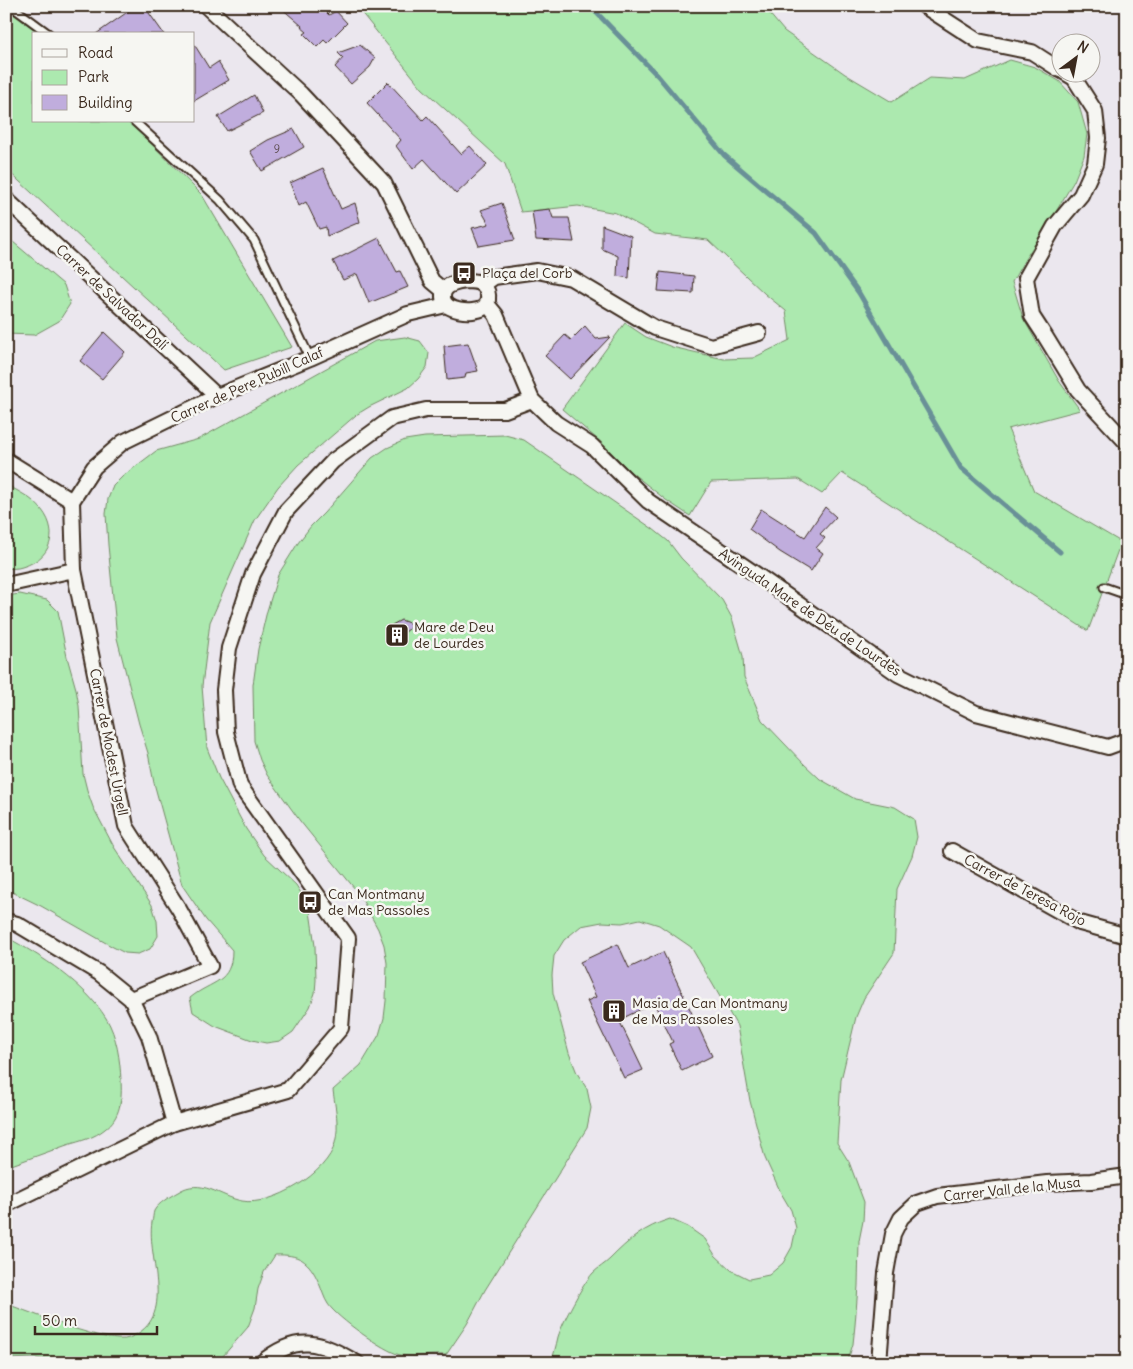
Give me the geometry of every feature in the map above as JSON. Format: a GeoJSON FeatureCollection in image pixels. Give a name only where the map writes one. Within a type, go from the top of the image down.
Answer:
{"type":"FeatureCollection","features":[{"type":"Feature","properties":{"kind":"street"},"geometry":{"type":"LineString","coordinates":[[206,6],[301,94],[384,183],[432,281],[445,298],[454,309],[465,311],[482,308],[486,304],[488,297],[487,290],[483,285],[475,281],[456,282],[449,285],[445,298]]}},
{"type":"Feature","properties":{"kind":"street"},"geometry":{"type":"LineString","coordinates":[[924,6],[978,41],[1032,52],[1050,64]]}},
{"type":"Feature","properties":{"kind":"street"},"geometry":{"type":"LineString","coordinates":[[1077,82],[1096,111],[1098,138],[1095,164],[1081,195],[1055,226],[1026,278],[1032,316],[1078,390],[1127,443]]}},
{"type":"Feature","properties":{"kind":"street","name":"Carrer de Salvador Dalí"},"geometry":{"type":"LineString","coordinates":[[6,198],[217,396]]}},
{"type":"Feature","properties":{"kind":"street"},"geometry":{"type":"LineString","coordinates":[[483,285],[494,277],[537,271],[571,278],[656,328],[711,346],[759,333]]}},
{"type":"Feature","properties":{"kind":"street","name":"Carrer de Pere Pubill Calaf"},"geometry":{"type":"LineString","coordinates":[[72,501],[94,467],[123,442],[217,396],[310,358],[445,298]]}},
{"type":"Feature","properties":{"kind":"street","name":"Avinguda Mare de Déu de Lourdes"},"geometry":{"type":"LineString","coordinates":[[486,304],[496,315],[532,400],[556,422],[592,446],[648,501],[760,576],[898,674],[976,713],[1108,746],[1127,740]]}},
{"type":"Feature","properties":{"kind":"street"},"geometry":{"type":"LineString","coordinates":[[6,1205],[174,1123],[288,1090],[341,1028],[348,938],[240,786],[226,732],[224,690],[229,648],[253,574],[286,511],[332,461],[392,418],[426,410],[505,410],[532,400]]}},
{"type":"Feature","properties":{"kind":"street"},"geometry":{"type":"LineString","coordinates":[[6,460],[72,501]]}},
{"type":"Feature","properties":{"kind":"street","name":"Carrer de Modest Urgell"},"geometry":{"type":"LineString","coordinates":[[72,501],[74,570],[126,826],[178,909],[210,966],[131,999]]}},
{"type":"Feature","properties":{"kind":"street"},"geometry":{"type":"LineString","coordinates":[[6,585],[74,570]]}},
{"type":"Feature","properties":{"kind":"street","name":"Carrer de Teresa Rojo"},"geometry":{"type":"LineString","coordinates":[[952,851],[1080,923],[1127,936]]}},
{"type":"Feature","properties":{"kind":"street"},"geometry":{"type":"LineString","coordinates":[[6,921],[17,924],[99,973],[131,999],[149,1036],[174,1123]]}},
{"type":"Feature","properties":{"kind":"street","name":"Carrer Vall de la Musa"},"geometry":{"type":"LineString","coordinates":[[878,1363],[886,1273],[893,1234],[901,1218],[917,1204],[937,1196],[1127,1176]]}},
{"type":"Feature","properties":{"kind":"street"},"geometry":{"type":"LineString","coordinates":[[261,1363],[272,1354],[293,1344],[314,1343],[340,1353],[357,1363]]}},
{"type":"Feature","properties":{"kind":"lane"},"geometry":{"type":"LineString","coordinates":[[11,6],[46,32]]}},
{"type":"Feature","properties":{"kind":"lane"},"geometry":{"type":"LineString","coordinates":[[135,122],[220,200],[254,240],[310,358]]}},
{"type":"Feature","properties":{"kind":"lane"},"geometry":{"type":"LineString","coordinates":[[1104,587],[1127,595]]}},
{"type":"Feature","properties":{"kind":"green space"},"geometry":{"type":"Polygon","coordinates":[[[6,6],[17,6],[38,29],[43,32],[32,32],[32,122],[130,122],[202,195],[292,347],[224,370],[6,169],[6,6]]]}},
{"type":"Feature","properties":{"kind":"green space"},"geometry":{"type":"Polygon","coordinates":[[[356,6],[763,6],[784,31],[845,74],[892,102],[930,78],[965,80],[1010,60],[1035,67],[1050,76],[1050,82],[1060,82],[1078,102],[1087,134],[1084,156],[1074,181],[1012,282],[1023,318],[1059,381],[1080,410],[1008,429],[1034,491],[1121,542],[1088,631],[842,473],[822,494],[798,479],[711,482],[690,516],[632,473],[604,445],[562,409],[625,323],[646,337],[672,347],[724,359],[753,358],[790,340],[786,311],[765,294],[708,240],[655,234],[616,213],[578,206],[521,212],[505,164],[422,88],[356,6]]]}},
{"type":"Feature","properties":{"kind":"green space"},"geometry":{"type":"Polygon","coordinates":[[[6,236],[64,285],[70,304],[59,321],[34,335],[6,334],[6,236]]]}},
{"type":"Feature","properties":{"kind":"green space"},"geometry":{"type":"Polygon","coordinates":[[[405,337],[420,341],[429,353],[427,367],[408,388],[356,415],[298,465],[278,487],[255,520],[210,622],[202,686],[207,748],[219,778],[246,829],[264,855],[296,885],[304,898],[310,911],[315,946],[315,993],[310,1007],[293,1032],[280,1041],[266,1043],[252,1040],[215,1026],[193,1012],[190,998],[225,975],[229,969],[232,950],[206,920],[182,885],[117,638],[108,545],[106,514],[108,499],[113,486],[123,476],[156,451],[199,439],[375,341],[405,337]]]}},
{"type":"Feature","properties":{"kind":"green space"},"geometry":{"type":"Polygon","coordinates":[[[505,435],[524,440],[653,529],[668,541],[681,558],[722,600],[732,618],[743,656],[744,677],[762,720],[804,764],[820,779],[855,799],[895,807],[914,819],[917,837],[912,856],[897,889],[894,953],[864,998],[856,1017],[841,1080],[837,1143],[849,1162],[864,1202],[859,1241],[858,1286],[853,1344],[847,1363],[551,1363],[558,1337],[578,1294],[595,1271],[645,1230],[670,1219],[688,1227],[705,1239],[715,1255],[731,1270],[749,1279],[769,1275],[783,1263],[792,1247],[796,1228],[791,1210],[765,1158],[750,1101],[737,1026],[691,947],[659,925],[640,919],[622,923],[602,922],[581,926],[564,940],[554,956],[553,993],[569,1053],[577,1073],[587,1089],[591,1108],[587,1128],[446,1355],[406,1356],[383,1347],[333,1310],[327,1302],[315,1275],[307,1264],[297,1257],[275,1255],[264,1272],[248,1327],[217,1363],[154,1363],[149,1359],[131,1356],[94,1359],[76,1358],[56,1361],[36,1358],[6,1359],[6,1304],[69,1327],[105,1337],[129,1338],[144,1329],[153,1317],[157,1302],[151,1237],[153,1214],[158,1205],[168,1198],[186,1188],[203,1187],[242,1201],[268,1199],[297,1186],[322,1166],[330,1154],[335,1143],[337,1130],[333,1090],[361,1065],[379,1035],[386,1001],[387,963],[384,945],[378,929],[359,894],[300,821],[267,775],[260,760],[254,741],[253,685],[258,649],[267,611],[278,575],[298,543],[372,458],[387,448],[405,440],[425,437],[505,435]]]}},
{"type":"Feature","properties":{"kind":"green space"},"geometry":{"type":"Polygon","coordinates":[[[6,484],[30,499],[42,510],[48,519],[51,529],[48,548],[42,556],[20,568],[6,569],[6,484]]]}},
{"type":"Feature","properties":{"kind":"green space"},"geometry":{"type":"Polygon","coordinates":[[[20,594],[47,600],[58,611],[79,706],[83,774],[87,790],[93,807],[114,847],[152,905],[157,921],[158,936],[150,949],[138,954],[125,953],[41,906],[6,889],[6,596],[20,594]]]}},
{"type":"Feature","properties":{"kind":"green space"},"geometry":{"type":"Polygon","coordinates":[[[6,937],[61,971],[97,1005],[110,1025],[117,1048],[120,1064],[121,1101],[114,1119],[96,1135],[6,1167],[6,937]]]}},
{"type":"Feature","properties":{"kind":"building"},"geometry":{"type":"Polygon","coordinates":[[[136,6],[144,6],[163,32],[99,32],[136,6]]]}},
{"type":"Feature","properties":{"kind":"building"},"geometry":{"type":"Polygon","coordinates":[[[279,6],[320,6],[329,15],[336,11],[347,23],[327,43],[324,40],[317,47],[304,34],[307,32],[302,26],[279,6]]]}},
{"type":"Feature","properties":{"kind":"building"},"geometry":{"type":"Polygon","coordinates":[[[360,45],[375,58],[370,67],[351,84],[335,67],[343,58],[338,53],[360,45]]]}},
{"type":"Feature","properties":{"kind":"building"},"geometry":{"type":"Polygon","coordinates":[[[195,46],[209,68],[218,62],[229,80],[195,100],[195,46]]]}},
{"type":"Feature","properties":{"kind":"building"},"geometry":{"type":"Polygon","coordinates":[[[388,82],[423,120],[427,116],[461,154],[470,146],[487,165],[456,194],[424,159],[413,169],[396,146],[401,140],[367,103],[388,82]]]}},
{"type":"Feature","properties":{"kind":"building"},"geometry":{"type":"Polygon","coordinates":[[[254,95],[263,113],[227,131],[218,117],[254,95]]]}},
{"type":"Feature","properties":{"kind":"building"},"geometry":{"type":"Polygon","coordinates":[[[294,129],[304,147],[262,171],[250,151],[268,140],[294,129]]]}},
{"type":"Feature","properties":{"kind":"building"},"geometry":{"type":"Polygon","coordinates":[[[323,168],[341,209],[355,203],[360,222],[327,236],[326,227],[319,229],[306,202],[299,206],[290,183],[323,168]]]}},
{"type":"Feature","properties":{"kind":"building"},"geometry":{"type":"Polygon","coordinates":[[[502,203],[515,240],[479,246],[472,228],[489,224],[481,210],[502,203]]]}},
{"type":"Feature","properties":{"kind":"building"},"geometry":{"type":"Polygon","coordinates":[[[550,209],[553,218],[569,218],[574,242],[536,240],[532,211],[550,209]]]}},
{"type":"Feature","properties":{"kind":"building"},"geometry":{"type":"Polygon","coordinates":[[[602,225],[631,236],[629,278],[617,276],[618,256],[602,249],[602,225]]]}},
{"type":"Feature","properties":{"kind":"building"},"geometry":{"type":"Polygon","coordinates":[[[379,238],[397,272],[400,271],[408,287],[369,303],[357,274],[343,280],[333,261],[379,238]]]}},
{"type":"Feature","properties":{"kind":"building"},"geometry":{"type":"Polygon","coordinates":[[[660,272],[694,276],[693,293],[658,291],[660,272]]]}},
{"type":"Feature","properties":{"kind":"building"},"geometry":{"type":"Polygon","coordinates":[[[585,326],[596,339],[610,337],[570,379],[545,356],[565,335],[571,340],[585,326]]]}},
{"type":"Feature","properties":{"kind":"building"},"geometry":{"type":"Polygon","coordinates":[[[104,332],[125,352],[102,379],[80,361],[104,332]]]}},
{"type":"Feature","properties":{"kind":"building"},"geometry":{"type":"Polygon","coordinates":[[[468,343],[478,371],[466,373],[465,378],[447,380],[444,346],[468,343]]]}},
{"type":"Feature","properties":{"kind":"building"},"geometry":{"type":"Polygon","coordinates":[[[825,507],[836,517],[820,534],[825,538],[816,548],[823,553],[811,571],[780,552],[749,529],[761,509],[805,537],[825,507]]]}},
{"type":"Feature","properties":{"kind":"building","name":"Mare de Deu de Lourdes"},"geometry":{"type":"Polygon","coordinates":[[[401,620],[414,625],[395,640],[389,630],[392,625],[401,620]]]}},
{"type":"Feature","properties":{"kind":"building","name":"Masia de Can Montmany de Mas Passoles"},"geometry":{"type":"Polygon","coordinates":[[[618,944],[629,968],[663,952],[712,1056],[682,1071],[669,1044],[673,1042],[654,1003],[619,1020],[643,1070],[624,1078],[587,1001],[596,997],[580,962],[618,944]]]}},
{"type":"Feature","properties":{"kind":"waterway"},"geometry":{"type":"LineString","coordinates":[[590,6],[658,76],[724,155],[816,233],[859,293],[961,468],[1060,552]]}},
{"type":"Feature","properties":{"kind":"place","name":"Plaça del Corb"},"geometry":{"type":"Point","coordinates":[464,273]}},
{"type":"Feature","properties":{"kind":"place","name":"Mare de Deu de Lourdes"},"geometry":{"type":"Point","coordinates":[397,635]}},
{"type":"Feature","properties":{"kind":"place","name":"Can Montmany de Mas Passoles"},"geometry":{"type":"Point","coordinates":[310,902]}},
{"type":"Feature","properties":{"kind":"place","name":"Masia de Can Montmany de Mas Passoles"},"geometry":{"type":"Point","coordinates":[614,1011]}}]}
